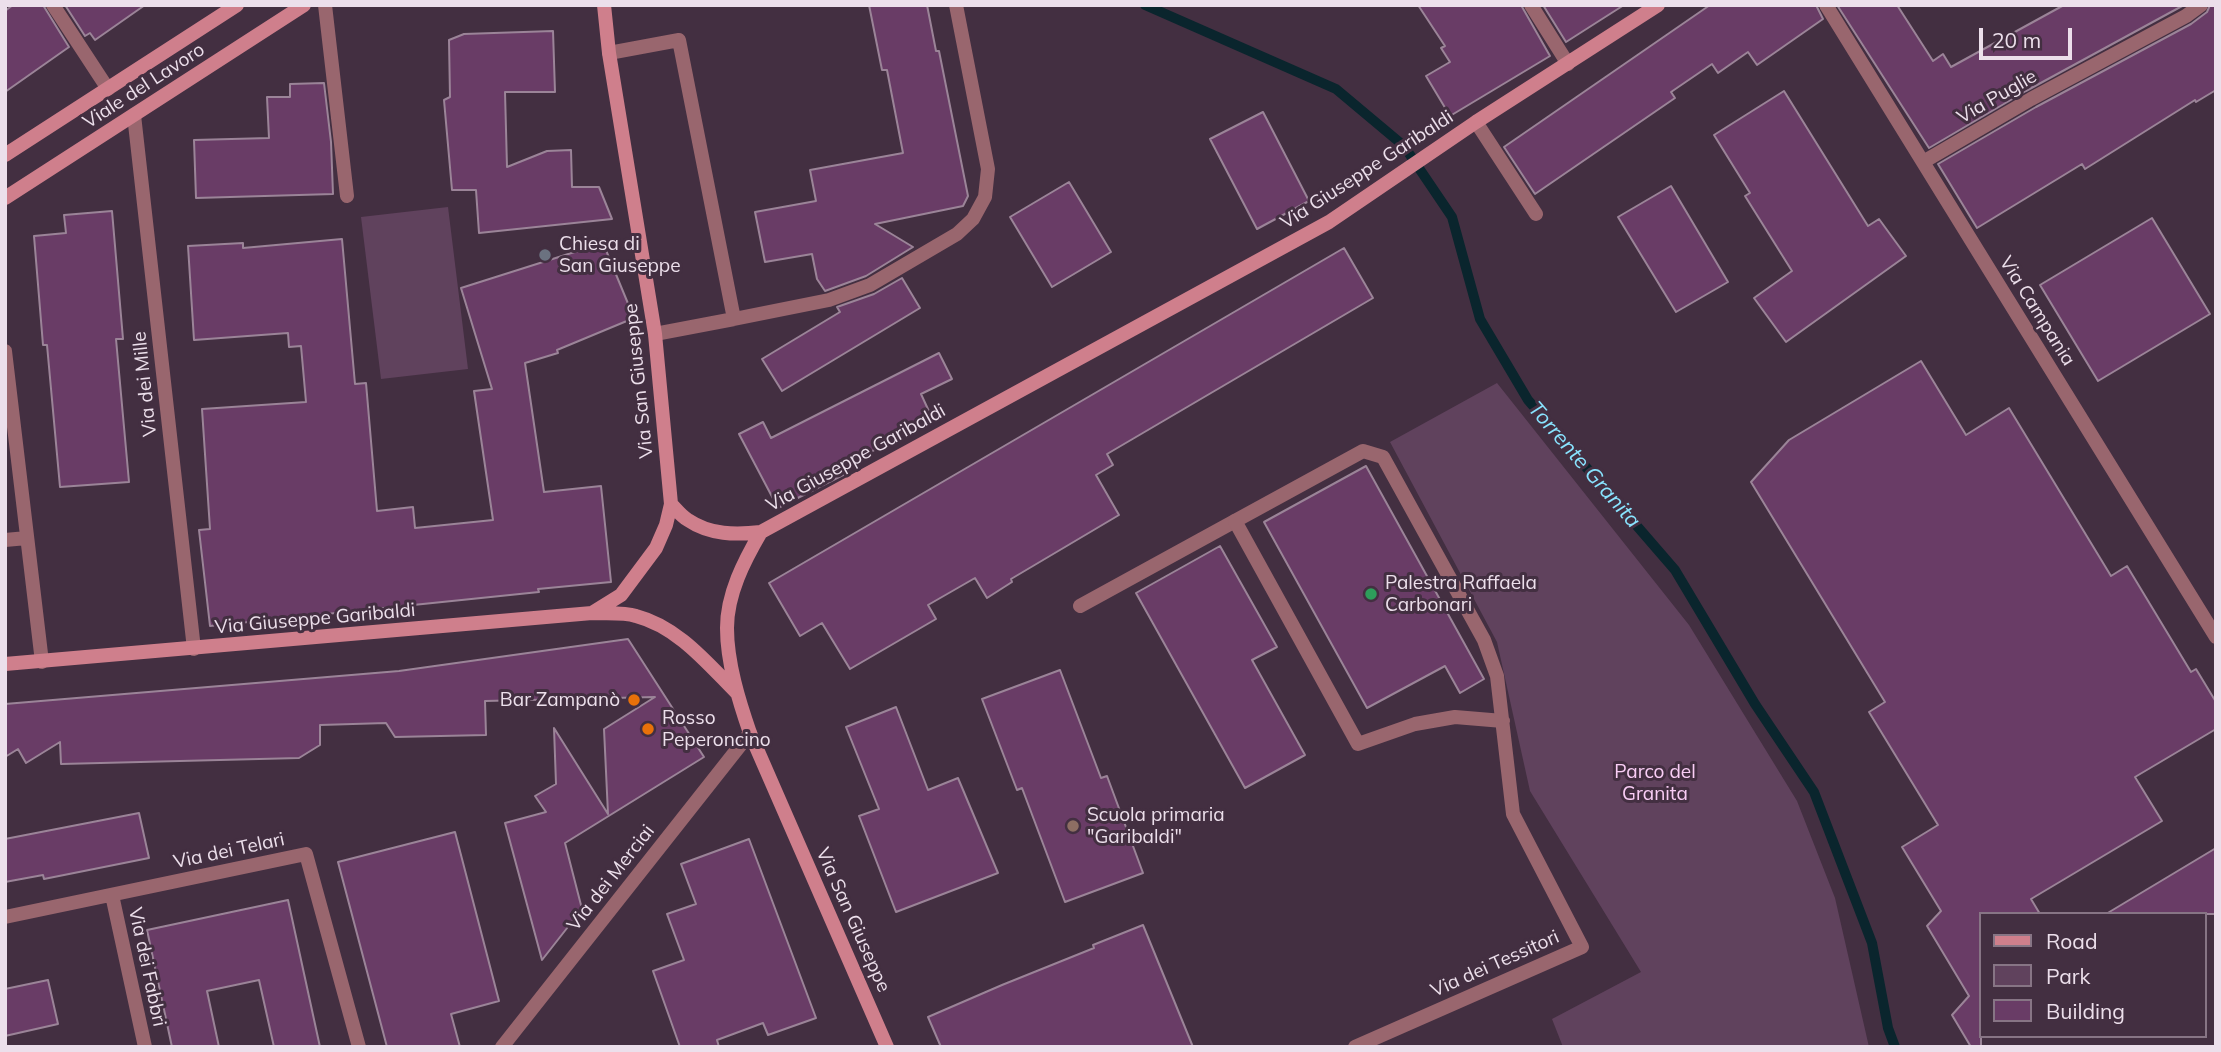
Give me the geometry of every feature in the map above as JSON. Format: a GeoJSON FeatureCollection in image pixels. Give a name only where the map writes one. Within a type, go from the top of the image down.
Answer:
{"type":"FeatureCollection","features":[{"type":"Feature","properties":{"kind":"main road","name":"Viale del Lavoro"},"geometry":{"type":"LineString","coordinates":[[5,155],[237,5]]}},
{"type":"Feature","properties":{"kind":"main road","name":"Viale del Lavoro"},"geometry":{"type":"LineString","coordinates":[[5,198],[304,5]]}},
{"type":"Feature","properties":{"kind":"main road","name":"Via San Giuseppe"},"geometry":{"type":"LineString","coordinates":[[592,613],[621,595],[656,548],[666,525],[671,503],[655,334],[609,53],[604,5]]}},
{"type":"Feature","properties":{"kind":"main road","name":"Via Giuseppe Garibaldi"},"geometry":{"type":"LineString","coordinates":[[736,692],[727,627],[733,590],[746,558],[761,532],[1329,222],[1476,122],[1658,5]]}},
{"type":"Feature","properties":{"kind":"main road"},"geometry":{"type":"LineString","coordinates":[[671,503],[687,520],[712,530],[734,535],[761,532]]}},
{"type":"Feature","properties":{"kind":"main road","name":"Via Giuseppe Garibaldi"},"geometry":{"type":"LineString","coordinates":[[5,664],[592,613],[634,615],[656,623],[685,640],[736,692]]}},
{"type":"Feature","properties":{"kind":"main road","name":"Via San Giuseppe"},"geometry":{"type":"LineString","coordinates":[[736,692],[750,733],[887,1047]]}},
{"type":"Feature","properties":{"kind":"street"},"geometry":{"type":"LineString","coordinates":[[53,5],[108,89]]}},
{"type":"Feature","properties":{"kind":"street"},"geometry":{"type":"LineString","coordinates":[[325,5],[347,197]]}},
{"type":"Feature","properties":{"kind":"street"},"geometry":{"type":"LineString","coordinates":[[655,334],[829,300],[870,285],[957,234],[973,219],[985,197],[988,169],[956,5]]}},
{"type":"Feature","properties":{"kind":"street"},"geometry":{"type":"LineString","coordinates":[[1531,5],[1568,64]]}},
{"type":"Feature","properties":{"kind":"street","name":"Via Campania"},"geometry":{"type":"LineString","coordinates":[[1826,5],[2216,637]]}},
{"type":"Feature","properties":{"kind":"street","name":"Via Puglie"},"geometry":{"type":"LineString","coordinates":[[1923,162],[2031,99],[2186,16],[2201,5]]}},
{"type":"Feature","properties":{"kind":"street"},"geometry":{"type":"LineString","coordinates":[[609,53],[679,40],[734,319]]}},
{"type":"Feature","properties":{"kind":"street","name":"Via dei Mille"},"geometry":{"type":"LineString","coordinates":[[134,115],[194,649]]}},
{"type":"Feature","properties":{"kind":"street"},"geometry":{"type":"LineString","coordinates":[[1476,122],[1536,214]]}},
{"type":"Feature","properties":{"kind":"street"},"geometry":{"type":"LineString","coordinates":[[5,351],[41,662]]}},
{"type":"Feature","properties":{"kind":"street","name":"Via dei Tessitori"},"geometry":{"type":"LineString","coordinates":[[1080,606],[1363,451],[1383,457],[1485,640],[1497,676],[1513,814],[1583,947],[1355,1047]]}},
{"type":"Feature","properties":{"kind":"street"},"geometry":{"type":"LineString","coordinates":[[1235,522],[1358,744],[1415,724],[1455,717],[1503,721]]}},
{"type":"Feature","properties":{"kind":"street"},"geometry":{"type":"LineString","coordinates":[[5,540],[27,538]]}},
{"type":"Feature","properties":{"kind":"street","name":"Via dei Merciai"},"geometry":{"type":"LineString","coordinates":[[502,1047],[750,733]]}},
{"type":"Feature","properties":{"kind":"street","name":"Via dei Telari"},"geometry":{"type":"LineString","coordinates":[[5,917],[306,854],[359,1047]]}},
{"type":"Feature","properties":{"kind":"street","name":"Via dei Fabbri"},"geometry":{"type":"LineString","coordinates":[[112,895],[145,1047]]}},
{"type":"Feature","properties":{"kind":"green space"},"geometry":{"type":"Polygon","coordinates":[[[448,207],[468,369],[381,379],[361,217],[448,207]]]}},
{"type":"Feature","properties":{"kind":"green space","name":"Parco del Granita"},"geometry":{"type":"Polygon","coordinates":[[[1497,383],[1689,625],[1797,801],[1835,898],[1869,1047],[1563,1047],[1552,1019],[1641,972],[1530,791],[1497,642],[1390,442],[1497,383]]]}},
{"type":"Feature","properties":{"kind":"building"},"geometry":{"type":"Polygon","coordinates":[[[13,5],[43,5],[69,47],[5,92],[5,11],[13,5]]]}},
{"type":"Feature","properties":{"kind":"building"},"geometry":{"type":"Polygon","coordinates":[[[65,5],[145,5],[95,40],[90,33],[85,36],[65,5]]]}},
{"type":"Feature","properties":{"kind":"building"},"geometry":{"type":"Polygon","coordinates":[[[869,5],[927,5],[968,196],[963,206],[875,224],[913,247],[866,276],[825,291],[817,279],[812,254],[765,262],[755,212],[816,201],[810,170],[903,153],[887,70],[882,70],[869,5]]]}},
{"type":"Feature","properties":{"kind":"building"},"geometry":{"type":"Polygon","coordinates":[[[1418,5],[1521,5],[1550,56],[1450,116],[1426,76],[1450,62],[1441,48],[1445,46],[1418,5]]]}},
{"type":"Feature","properties":{"kind":"building"},"geometry":{"type":"Polygon","coordinates":[[[1543,5],[1624,5],[1566,42],[1543,5]]]}},
{"type":"Feature","properties":{"kind":"building"},"geometry":{"type":"Polygon","coordinates":[[[1710,5],[1816,5],[1823,19],[1757,65],[1748,52],[1718,73],[1712,64],[1671,92],[1675,98],[1535,194],[1504,147],[1710,5]]]}},
{"type":"Feature","properties":{"kind":"building"},"geometry":{"type":"Polygon","coordinates":[[[1837,5],[1897,5],[1933,61],[1943,54],[1951,67],[2064,5],[2184,5],[2026,91],[1929,148],[1837,5]]]}},
{"type":"Feature","properties":{"kind":"building"},"geometry":{"type":"Polygon","coordinates":[[[2210,5],[2216,5],[2216,90],[2196,102],[2195,100],[2085,169],[2082,164],[1977,228],[1938,164],[2036,107],[2191,24],[2207,12],[2210,5]]]}},
{"type":"Feature","properties":{"kind":"building"},"geometry":{"type":"Polygon","coordinates":[[[553,31],[555,92],[505,92],[507,167],[547,151],[571,150],[572,187],[599,187],[612,219],[479,233],[476,190],[452,190],[444,100],[450,97],[449,40],[464,34],[553,31]]]}},
{"type":"Feature","properties":{"kind":"building"},"geometry":{"type":"Polygon","coordinates":[[[324,83],[331,142],[333,194],[196,198],[194,140],[269,138],[267,97],[290,97],[290,84],[324,83]]]}},
{"type":"Feature","properties":{"kind":"building"},"geometry":{"type":"Polygon","coordinates":[[[1784,91],[1868,226],[1879,219],[1906,256],[1786,342],[1754,298],[1792,271],[1745,196],[1750,193],[1714,135],[1784,91]]]}},
{"type":"Feature","properties":{"kind":"building"},"geometry":{"type":"Polygon","coordinates":[[[1263,112],[1309,201],[1257,229],[1210,139],[1263,112]]]}},
{"type":"Feature","properties":{"kind":"building"},"geometry":{"type":"Polygon","coordinates":[[[1069,182],[1111,252],[1052,287],[1010,217],[1069,182]]]}},
{"type":"Feature","properties":{"kind":"building"},"geometry":{"type":"Polygon","coordinates":[[[1671,186],[1728,282],[1676,312],[1618,217],[1671,186]]]}},
{"type":"Feature","properties":{"kind":"building"},"geometry":{"type":"Polygon","coordinates":[[[112,211],[123,339],[116,339],[129,482],[60,487],[47,345],[43,345],[34,236],[66,233],[64,215],[112,211]]]}},
{"type":"Feature","properties":{"kind":"building"},"geometry":{"type":"Polygon","coordinates":[[[2152,218],[2210,314],[2098,381],[2040,285],[2152,218]]]}},
{"type":"Feature","properties":{"kind":"building"},"geometry":{"type":"Polygon","coordinates":[[[342,239],[355,384],[366,383],[377,511],[413,507],[415,528],[493,520],[474,391],[492,389],[461,288],[603,243],[634,318],[557,350],[558,353],[525,363],[544,492],[601,486],[611,582],[210,626],[199,530],[210,529],[202,409],[306,402],[301,346],[289,347],[288,333],[194,340],[188,246],[243,243],[243,248],[342,239]]]}},
{"type":"Feature","properties":{"kind":"building"},"geometry":{"type":"Polygon","coordinates":[[[1344,248],[1373,298],[1107,454],[1113,465],[1096,475],[1119,515],[1011,579],[1012,582],[987,598],[975,578],[928,605],[936,619],[850,669],[822,623],[800,636],[769,583],[1344,248]]]}},
{"type":"Feature","properties":{"kind":"building"},"geometry":{"type":"Polygon","coordinates":[[[902,278],[920,308],[782,391],[762,359],[840,312],[837,307],[874,294],[902,278]]]}},
{"type":"Feature","properties":{"kind":"building"},"geometry":{"type":"Polygon","coordinates":[[[939,353],[952,379],[921,394],[933,420],[845,465],[849,472],[778,508],[739,434],[763,422],[771,438],[939,353]]]}},
{"type":"Feature","properties":{"kind":"building"},"geometry":{"type":"Polygon","coordinates":[[[1921,361],[1966,435],[2009,408],[2111,576],[2127,566],[2191,672],[2196,669],[2216,702],[2216,729],[2135,777],[2162,821],[2031,899],[2039,912],[1980,912],[1981,1047],[1971,1047],[1952,1015],[1969,996],[1927,926],[1941,911],[1902,847],[1938,825],[1869,712],[1885,702],[1751,482],[1789,440],[1921,361]]]}},
{"type":"Feature","properties":{"kind":"building","name":"Palestra Raffaela Carbonari"},"geometry":{"type":"Polygon","coordinates":[[[1366,466],[1484,679],[1460,693],[1445,666],[1367,708],[1264,522],[1366,466]]]}},
{"type":"Feature","properties":{"kind":"building"},"geometry":{"type":"Polygon","coordinates":[[[1220,546],[1277,647],[1252,660],[1305,755],[1245,788],[1136,593],[1220,546]]]}},
{"type":"Feature","properties":{"kind":"building"},"geometry":{"type":"Polygon","coordinates":[[[628,639],[704,757],[565,843],[582,909],[542,960],[505,823],[546,812],[535,796],[556,784],[554,728],[608,814],[604,729],[655,697],[485,701],[486,735],[395,737],[386,723],[320,725],[320,745],[299,758],[61,764],[60,742],[26,763],[18,749],[5,757],[5,704],[399,671],[628,639]]]}},
{"type":"Feature","properties":{"kind":"building"},"geometry":{"type":"Polygon","coordinates":[[[1060,670],[1101,778],[1107,776],[1143,873],[1065,902],[1022,788],[1017,790],[982,699],[1060,670]]]}},
{"type":"Feature","properties":{"kind":"building"},"geometry":{"type":"Polygon","coordinates":[[[896,707],[928,790],[958,778],[998,873],[896,912],[859,816],[879,809],[846,727],[896,707]]]}},
{"type":"Feature","properties":{"kind":"building"},"geometry":{"type":"Polygon","coordinates":[[[139,813],[149,858],[44,879],[43,875],[5,882],[5,839],[139,813]]]}},
{"type":"Feature","properties":{"kind":"building"},"geometry":{"type":"Polygon","coordinates":[[[455,832],[499,1001],[451,1014],[460,1047],[387,1047],[338,862],[455,832]]]}},
{"type":"Feature","properties":{"kind":"building"},"geometry":{"type":"Polygon","coordinates":[[[749,839],[816,1018],[768,1035],[763,1023],[717,1040],[719,1047],[680,1047],[653,971],[684,960],[667,914],[696,904],[681,864],[749,839]]]}},
{"type":"Feature","properties":{"kind":"building"},"geometry":{"type":"Polygon","coordinates":[[[2216,848],[2216,914],[2109,912],[2216,848]]]}},
{"type":"Feature","properties":{"kind":"building"},"geometry":{"type":"Polygon","coordinates":[[[288,900],[320,1047],[274,1047],[259,980],[207,991],[219,1047],[172,1047],[147,930],[288,900]]]}},
{"type":"Feature","properties":{"kind":"building"},"geometry":{"type":"Polygon","coordinates":[[[1143,925],[1193,1047],[941,1047],[928,1017],[1143,925]]]}},
{"type":"Feature","properties":{"kind":"building"},"geometry":{"type":"Polygon","coordinates":[[[48,980],[58,1024],[5,1036],[5,989],[48,980]]]}},
{"type":"Feature","properties":{"kind":"waterway","name":"Torrente Granita"},"geometry":{"type":"LineString","coordinates":[[1145,5],[1336,89],[1404,146],[1452,217],[1480,319],[1528,400],[1675,570],[1755,704],[1814,792],[1872,943],[1888,1028],[1895,1047]]}},
{"type":"Feature","properties":{"kind":"place","name":"Chiesa di San Giuseppe"},"geometry":{"type":"Point","coordinates":[545,255]}},
{"type":"Feature","properties":{"kind":"place","name":"Palestra Raffaela Carbonari"},"geometry":{"type":"Point","coordinates":[1371,594]}},
{"type":"Feature","properties":{"kind":"place","name":"Bar Zampanò"},"geometry":{"type":"Point","coordinates":[634,700]}},
{"type":"Feature","properties":{"kind":"place","name":"Rosso Peperoncino"},"geometry":{"type":"Point","coordinates":[648,729]}},
{"type":"Feature","properties":{"kind":"place","name":"Scuola primaria \"Garibaldi\""},"geometry":{"type":"Point","coordinates":[1073,826]}}]}
